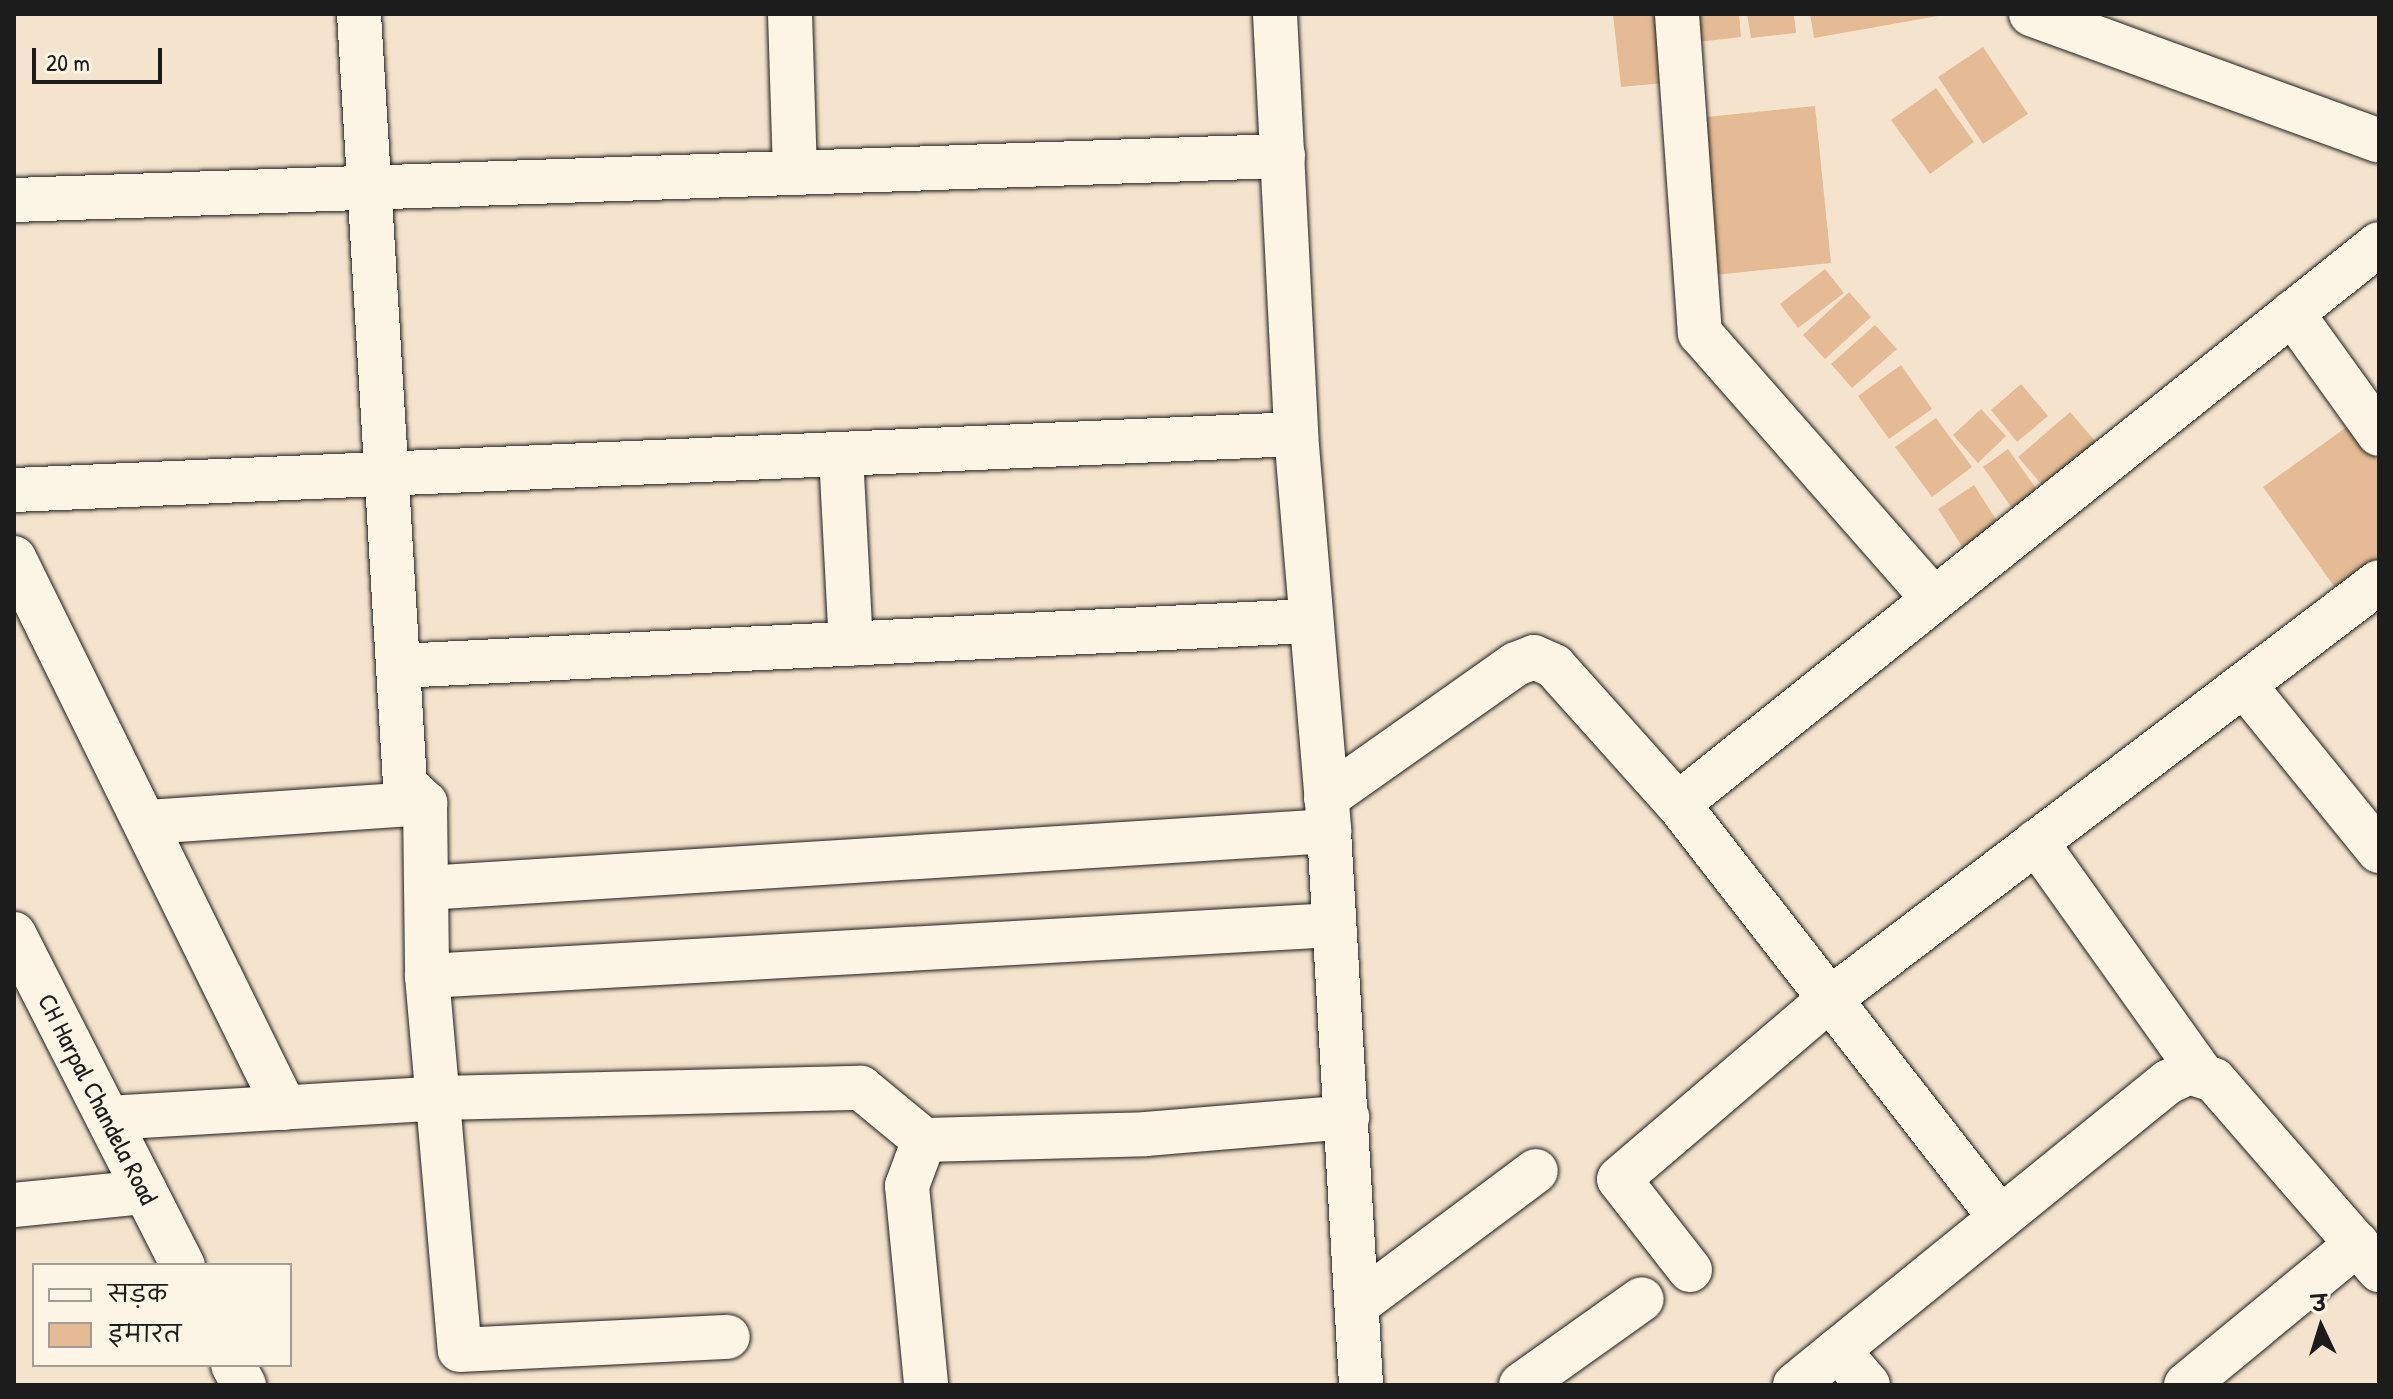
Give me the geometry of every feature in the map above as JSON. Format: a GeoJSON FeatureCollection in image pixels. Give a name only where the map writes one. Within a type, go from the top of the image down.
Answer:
{"type":"FeatureCollection","features":[{"type":"Feature","properties":{"kind":"street"},"geometry":{"type":"LineString","coordinates":[[359,14],[405,784],[425,803],[427,976],[460,1350],[728,1337]]}},
{"type":"Feature","properties":{"kind":"street"},"geometry":{"type":"LineString","coordinates":[[790,14],[795,173]]}},
{"type":"Feature","properties":{"kind":"street"},"geometry":{"type":"LineString","coordinates":[[1275,14],[1296,434],[1327,814],[1361,1385]]}},
{"type":"Feature","properties":{"kind":"street"},"geometry":{"type":"LineString","coordinates":[[1677,14],[1700,333],[1934,599]]}},
{"type":"Feature","properties":{"kind":"street"},"geometry":{"type":"LineString","coordinates":[[2031,14],[2379,141]]}},
{"type":"Feature","properties":{"kind":"street"},"geometry":{"type":"LineString","coordinates":[[14,200],[1283,156]]}},
{"type":"Feature","properties":{"kind":"street"},"geometry":{"type":"LineString","coordinates":[[1678,804],[2379,244]]}},
{"type":"Feature","properties":{"kind":"street"},"geometry":{"type":"LineString","coordinates":[[2292,313],[2379,434]]}},
{"type":"Feature","properties":{"kind":"street"},"geometry":{"type":"LineString","coordinates":[[14,490],[1296,434]]}},
{"type":"Feature","properties":{"kind":"street"},"geometry":{"type":"LineString","coordinates":[[841,455],[851,644]]}},
{"type":"Feature","properties":{"kind":"street"},"geometry":{"type":"LineString","coordinates":[[14,558],[148,822],[285,1108]]}},
{"type":"Feature","properties":{"kind":"street"},"geometry":{"type":"LineString","coordinates":[[1690,1270],[1619,1179],[1830,999],[2379,582]]}},
{"type":"Feature","properties":{"kind":"street"},"geometry":{"type":"LineString","coordinates":[[398,666],[1309,621]]}},
{"type":"Feature","properties":{"kind":"street"},"geometry":{"type":"LineString","coordinates":[[426,888],[1327,814],[1516,664],[1534,657],[1554,666],[1678,804],[1999,1216]]}},
{"type":"Feature","properties":{"kind":"street"},"geometry":{"type":"LineString","coordinates":[[2244,685],[2379,851]]}},
{"type":"Feature","properties":{"kind":"street"},"geometry":{"type":"LineString","coordinates":[[148,822],[425,803]]}},
{"type":"Feature","properties":{"kind":"street"},"geometry":{"type":"LineString","coordinates":[[2036,842],[2201,1073],[2214,1080],[2371,1254],[2186,1385]]}},
{"type":"Feature","properties":{"kind":"street"},"geometry":{"type":"LineString","coordinates":[[427,976],[1334,925]]}},
{"type":"Feature","properties":{"kind":"street","name":"CH Harpal Chandela Road"},"geometry":{"type":"LineString","coordinates":[[14,934],[29,993],[108,1118],[182,1263]]}},
{"type":"Feature","properties":{"kind":"street"},"geometry":{"type":"LineString","coordinates":[[1795,1385],[1999,1216],[2168,1082],[2201,1073]]}},
{"type":"Feature","properties":{"kind":"street"},"geometry":{"type":"LineString","coordinates":[[108,1118],[440,1098],[861,1088],[924,1140],[1146,1134],[1347,1117]]}},
{"type":"Feature","properties":{"kind":"street"},"geometry":{"type":"LineString","coordinates":[[924,1140],[907,1186],[926,1385]]}},
{"type":"Feature","properties":{"kind":"street"},"geometry":{"type":"LineString","coordinates":[[1358,1304],[1536,1171]]}},
{"type":"Feature","properties":{"kind":"street"},"geometry":{"type":"LineString","coordinates":[[14,1205],[145,1192]]}},
{"type":"Feature","properties":{"kind":"street"},"geometry":{"type":"LineString","coordinates":[[1521,1385],[1642,1299]]}},
{"type":"Feature","properties":{"kind":"street"},"geometry":{"type":"LineString","coordinates":[[1838,1350],[1868,1385]]}},
{"type":"Feature","properties":{"kind":"street"},"geometry":{"type":"LineString","coordinates":[[234,1367],[244,1385]]}},
{"type":"Feature","properties":{"kind":"building"},"geometry":{"type":"Polygon","coordinates":[[[1613,14],[1658,14],[1664,83],[1621,87],[1613,14]]]}},
{"type":"Feature","properties":{"kind":"building"},"geometry":{"type":"Polygon","coordinates":[[[1686,14],[1739,14],[1741,37],[1689,43],[1686,14]]]}},
{"type":"Feature","properties":{"kind":"building"},"geometry":{"type":"Polygon","coordinates":[[[1747,14],[1794,14],[1796,33],[1751,38],[1747,14]]]}},
{"type":"Feature","properties":{"kind":"building"},"geometry":{"type":"Polygon","coordinates":[[[1810,14],[1937,14],[1938,16],[1814,38],[1810,14]]]}},
{"type":"Feature","properties":{"kind":"building"},"geometry":{"type":"Polygon","coordinates":[[[1983,47],[2028,114],[1983,144],[1938,77],[1983,47]]]}},
{"type":"Feature","properties":{"kind":"building"},"geometry":{"type":"Polygon","coordinates":[[[1936,88],[1974,142],[1930,174],[1891,120],[1936,88]]]}},
{"type":"Feature","properties":{"kind":"building"},"geometry":{"type":"Polygon","coordinates":[[[1815,106],[1831,263],[1704,276],[1687,119],[1815,106]]]}},
{"type":"Feature","properties":{"kind":"building"},"geometry":{"type":"Polygon","coordinates":[[[1825,269],[1844,293],[1798,328],[1780,304],[1825,269]]]}},
{"type":"Feature","properties":{"kind":"building"},"geometry":{"type":"Polygon","coordinates":[[[1849,292],[1871,317],[1825,359],[1803,335],[1849,292]]]}},
{"type":"Feature","properties":{"kind":"building"},"geometry":{"type":"Polygon","coordinates":[[[1875,325],[1897,349],[1852,388],[1831,364],[1875,325]]]}},
{"type":"Feature","properties":{"kind":"building"},"geometry":{"type":"Polygon","coordinates":[[[1901,365],[1932,409],[1889,439],[1858,396],[1901,365]]]}},
{"type":"Feature","properties":{"kind":"building"},"geometry":{"type":"Polygon","coordinates":[[[2021,384],[2048,416],[2017,442],[1991,410],[2021,384]]]}},
{"type":"Feature","properties":{"kind":"building"},"geometry":{"type":"Polygon","coordinates":[[[1981,409],[2006,436],[1978,463],[1953,435],[1981,409]]]}},
{"type":"Feature","properties":{"kind":"building"},"geometry":{"type":"Polygon","coordinates":[[[2070,412],[2102,449],[2050,494],[2018,457],[2070,412]]]}},
{"type":"Feature","properties":{"kind":"building"},"geometry":{"type":"Polygon","coordinates":[[[1936,418],[1972,467],[1932,497],[1895,447],[1936,418]]]}},
{"type":"Feature","properties":{"kind":"building"},"geometry":{"type":"Polygon","coordinates":[[[2351,424],[2379,463],[2379,558],[2336,589],[2263,487],[2351,424]]]}},
{"type":"Feature","properties":{"kind":"building"},"geometry":{"type":"Polygon","coordinates":[[[2008,449],[2045,501],[2019,518],[1983,467],[2008,449]]]}},
{"type":"Feature","properties":{"kind":"building"},"geometry":{"type":"Polygon","coordinates":[[[1974,485],[2006,535],[1970,559],[1938,509],[1974,485]]]}}]}
